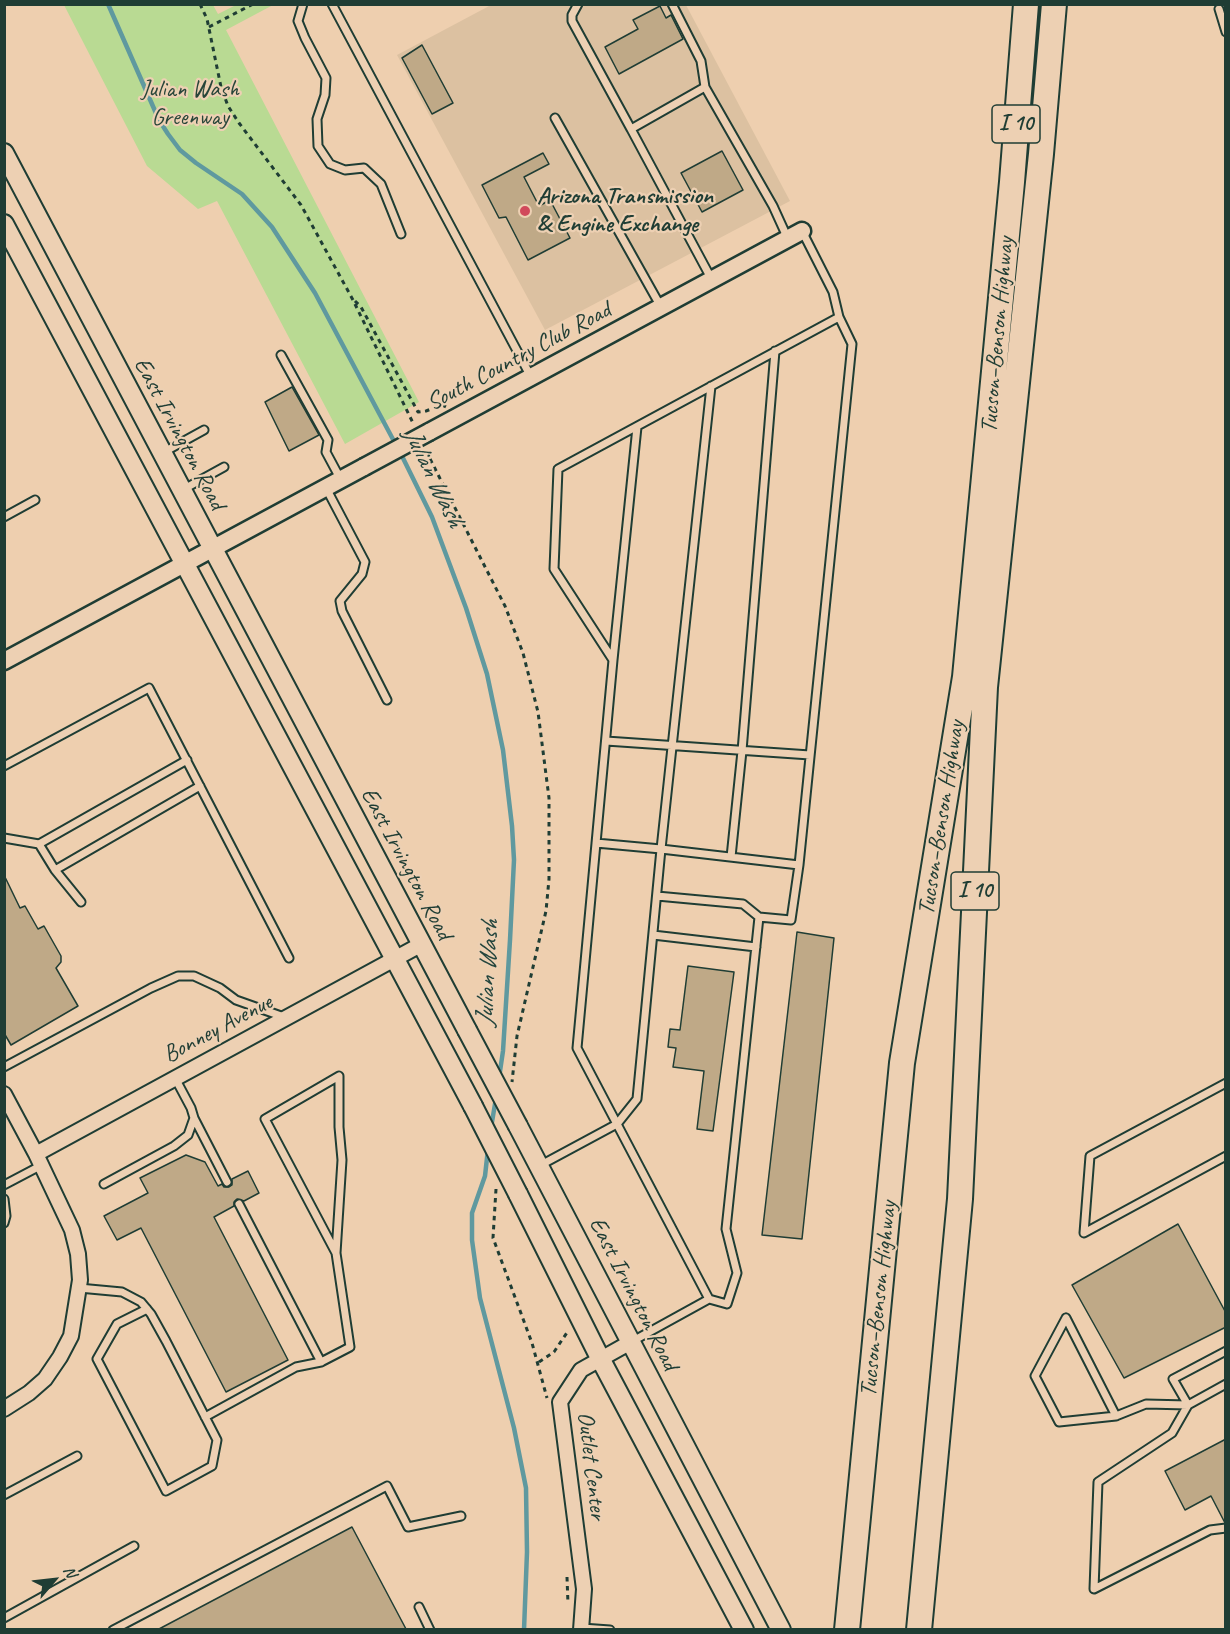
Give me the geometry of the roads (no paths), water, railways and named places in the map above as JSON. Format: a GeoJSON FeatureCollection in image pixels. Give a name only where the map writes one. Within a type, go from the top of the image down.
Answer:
{"type":"FeatureCollection","features":[{"type":"Feature","properties":{"kind":"highway","name":"Tucson–Benson Highway"},"geometry":{"type":"LineString","coordinates":[[846,1629],[902,1063],[965,677],[1012,182],[1026,4]]}},
{"type":"Feature","properties":{"kind":"highway","name":"Tucson–Benson Highway"},"geometry":{"type":"LineString","coordinates":[[919,1629],[960,1199],[985,687],[1041,154],[1054,4]]}},
{"type":"Feature","properties":{"kind":"main road","name":"East Irvington Road"},"geometry":{"type":"LineString","coordinates":[[4,153],[781,1629]]}},
{"type":"Feature","properties":{"kind":"main road"},"geometry":{"type":"LineString","coordinates":[[4,224],[473,1106],[601,1360],[744,1629]]}},
{"type":"Feature","properties":{"kind":"street","name":"South Country Club Road"},"geometry":{"type":"LineString","coordinates":[[4,661],[424,437],[795,235]]}},
{"type":"Feature","properties":{"kind":"street","name":"Bonney Avenue"},"geometry":{"type":"LineString","coordinates":[[39,1160],[175,1078],[422,944]]}},
{"type":"Feature","properties":{"kind":"street"},"geometry":{"type":"LineString","coordinates":[[4,1094],[72,1230],[78,1254],[79,1288],[71,1336],[60,1357],[45,1379],[29,1393],[4,1409]]}},
{"type":"Feature","properties":{"kind":"street","name":"Outlet Center"},"geometry":{"type":"LineString","coordinates":[[581,1628],[584,1589],[560,1402],[581,1370],[630,1342]]}},
{"type":"Feature","properties":{"kind":"lane"},"geometry":{"type":"LineString","coordinates":[[303,4],[298,21],[326,78],[325,95],[317,119],[318,146],[330,164],[345,170],[364,168],[381,184],[401,234]]}},
{"type":"Feature","properties":{"kind":"lane"},"geometry":{"type":"LineString","coordinates":[[332,4],[531,377]]}},
{"type":"Feature","properties":{"kind":"lane"},"geometry":{"type":"LineString","coordinates":[[578,4],[572,15],[572,21],[712,280]]}},
{"type":"Feature","properties":{"kind":"lane"},"geometry":{"type":"LineString","coordinates":[[657,896],[743,904],[759,917],[790,920],[799,865],[852,344],[839,317],[833,292],[768,198],[705,87],[701,61],[672,4]]}},
{"type":"Feature","properties":{"kind":"lane"},"geometry":{"type":"LineString","coordinates":[[1219,9],[1226,32]]}},
{"type":"Feature","properties":{"kind":"lane"},"geometry":{"type":"LineString","coordinates":[[631,129],[705,87]]}},
{"type":"Feature","properties":{"kind":"lane"},"geometry":{"type":"LineString","coordinates":[[555,118],[661,307]]}},
{"type":"Feature","properties":{"kind":"lane"},"geometry":{"type":"LineString","coordinates":[[613,660],[554,569],[558,469],[839,317]]}},
{"type":"Feature","properties":{"kind":"lane"},"geometry":{"type":"LineString","coordinates":[[731,857],[775,351]]}},
{"type":"Feature","properties":{"kind":"lane"},"geometry":{"type":"LineString","coordinates":[[281,355],[328,440],[326,452],[334,484],[365,562],[362,574],[340,601],[342,611],[387,700]]}},
{"type":"Feature","properties":{"kind":"lane"},"geometry":{"type":"LineString","coordinates":[[539,1166],[617,1124],[637,1099],[661,849],[711,386]]}},
{"type":"Feature","properties":{"kind":"lane"},"geometry":{"type":"LineString","coordinates":[[638,427],[613,660],[577,1048],[709,1299]]}},
{"type":"Feature","properties":{"kind":"lane"},"geometry":{"type":"LineString","coordinates":[[162,453],[204,430]]}},
{"type":"Feature","properties":{"kind":"lane"},"geometry":{"type":"LineString","coordinates":[[181,490],[224,467]]}},
{"type":"Feature","properties":{"kind":"lane"},"geometry":{"type":"LineString","coordinates":[[4,517],[35,500]]}},
{"type":"Feature","properties":{"kind":"lane"},"geometry":{"type":"LineString","coordinates":[[4,766],[149,688],[289,958]]}},
{"type":"Feature","properties":{"kind":"lane"},"geometry":{"type":"LineString","coordinates":[[606,741],[810,755]]}},
{"type":"Feature","properties":{"kind":"lane"},"geometry":{"type":"LineString","coordinates":[[4,838],[39,844],[187,760]]}},
{"type":"Feature","properties":{"kind":"lane"},"geometry":{"type":"LineString","coordinates":[[55,870],[200,786]]}},
{"type":"Feature","properties":{"kind":"lane"},"geometry":{"type":"LineString","coordinates":[[596,843],[799,865]]}},
{"type":"Feature","properties":{"kind":"lane"},"geometry":{"type":"LineString","coordinates":[[39,844],[55,870],[81,902]]}},
{"type":"Feature","properties":{"kind":"lane"},"geometry":{"type":"LineString","coordinates":[[630,1342],[709,1299],[727,1304],[737,1273],[726,1229],[759,917]]}},
{"type":"Feature","properties":{"kind":"lane"},"geometry":{"type":"LineString","coordinates":[[653,935],[756,947]]}},
{"type":"Feature","properties":{"kind":"lane"},"geometry":{"type":"LineString","coordinates":[[4,1067],[151,988],[178,976],[194,976],[220,988],[236,1000],[287,1018]]}},
{"type":"Feature","properties":{"kind":"lane"},"geometry":{"type":"LineString","coordinates":[[205,1417],[296,1367],[321,1362],[350,1347],[336,1253],[342,1160],[339,1127],[339,1076],[265,1119],[336,1253]]}},
{"type":"Feature","properties":{"kind":"lane"},"geometry":{"type":"LineString","coordinates":[[175,1078],[227,1182]]}},
{"type":"Feature","properties":{"kind":"lane"},"geometry":{"type":"LineString","coordinates":[[1226,1083],[1090,1156],[1084,1233],[1226,1156]]}},
{"type":"Feature","properties":{"kind":"lane"},"geometry":{"type":"LineString","coordinates":[[104,1184],[182,1141],[188,1135],[194,1118]]}},
{"type":"Feature","properties":{"kind":"lane"},"geometry":{"type":"LineString","coordinates":[[4,1185],[39,1160]]}},
{"type":"Feature","properties":{"kind":"lane"},"geometry":{"type":"LineString","coordinates":[[4,1199],[6,1216],[4,1223]]}},
{"type":"Feature","properties":{"kind":"lane"},"geometry":{"type":"LineString","coordinates":[[239,1204],[321,1362]]}},
{"type":"Feature","properties":{"kind":"lane"},"geometry":{"type":"LineString","coordinates":[[79,1288],[122,1292],[141,1302],[147,1309],[218,1440],[212,1466],[166,1491],[97,1359],[117,1324],[147,1309]]}},
{"type":"Feature","properties":{"kind":"lane"},"geometry":{"type":"LineString","coordinates":[[1116,1416],[1066,1318],[1035,1376],[1059,1422],[1116,1416],[1146,1404],[1188,1405],[1226,1384]]}},
{"type":"Feature","properties":{"kind":"lane"},"geometry":{"type":"LineString","coordinates":[[1188,1405],[1173,1379],[1226,1352]]}},
{"type":"Feature","properties":{"kind":"lane"},"geometry":{"type":"LineString","coordinates":[[1188,1405],[1172,1433],[1098,1482],[1094,1589],[1210,1530],[1226,1528]]}},
{"type":"Feature","properties":{"kind":"lane"},"geometry":{"type":"LineString","coordinates":[[4,1495],[77,1456]]}},
{"type":"Feature","properties":{"kind":"lane"},"geometry":{"type":"LineString","coordinates":[[113,1629],[387,1486],[408,1527],[461,1516]]}},
{"type":"Feature","properties":{"kind":"lane"},"geometry":{"type":"LineString","coordinates":[[4,1618],[134,1546]]}},
{"type":"Feature","properties":{"kind":"lane"},"geometry":{"type":"LineString","coordinates":[[419,1607],[430,1629]]}},
{"type":"Feature","properties":{"kind":"lane"},"geometry":{"type":"LineString","coordinates":[[581,1628],[610,1629]]}},
{"type":"Feature","properties":{"kind":"waterway","name":"Julian Wash"},"geometry":{"type":"LineString","coordinates":[[108,4],[159,120],[168,134],[180,150],[196,163],[242,194],[272,227],[315,293],[396,445]]}},
{"type":"Feature","properties":{"kind":"waterway","name":"Julian Wash"},"geometry":{"type":"LineString","coordinates":[[400,452],[432,517],[466,608],[487,674],[503,750],[514,860],[503,1051],[499,1078]]}},
{"type":"Feature","properties":{"kind":"waterway"},"geometry":{"type":"LineString","coordinates":[[491,1128],[496,1098]]}},
{"type":"Feature","properties":{"kind":"waterway"},"geometry":{"type":"LineString","coordinates":[[488,1149],[485,1176],[472,1213],[472,1240],[480,1298],[514,1428],[526,1488],[527,1552],[524,1630]]}},
{"type":"Feature","properties":{"kind":"place","name":"Arizona Transmission & Engine Exchange"},"geometry":{"type":"Point","coordinates":[525,211]}},
{"type":"Feature","properties":{"kind":"park label","name":"Julian Wash Greenway"},"geometry":{"type":"Point","coordinates":[190,104]}}]}
